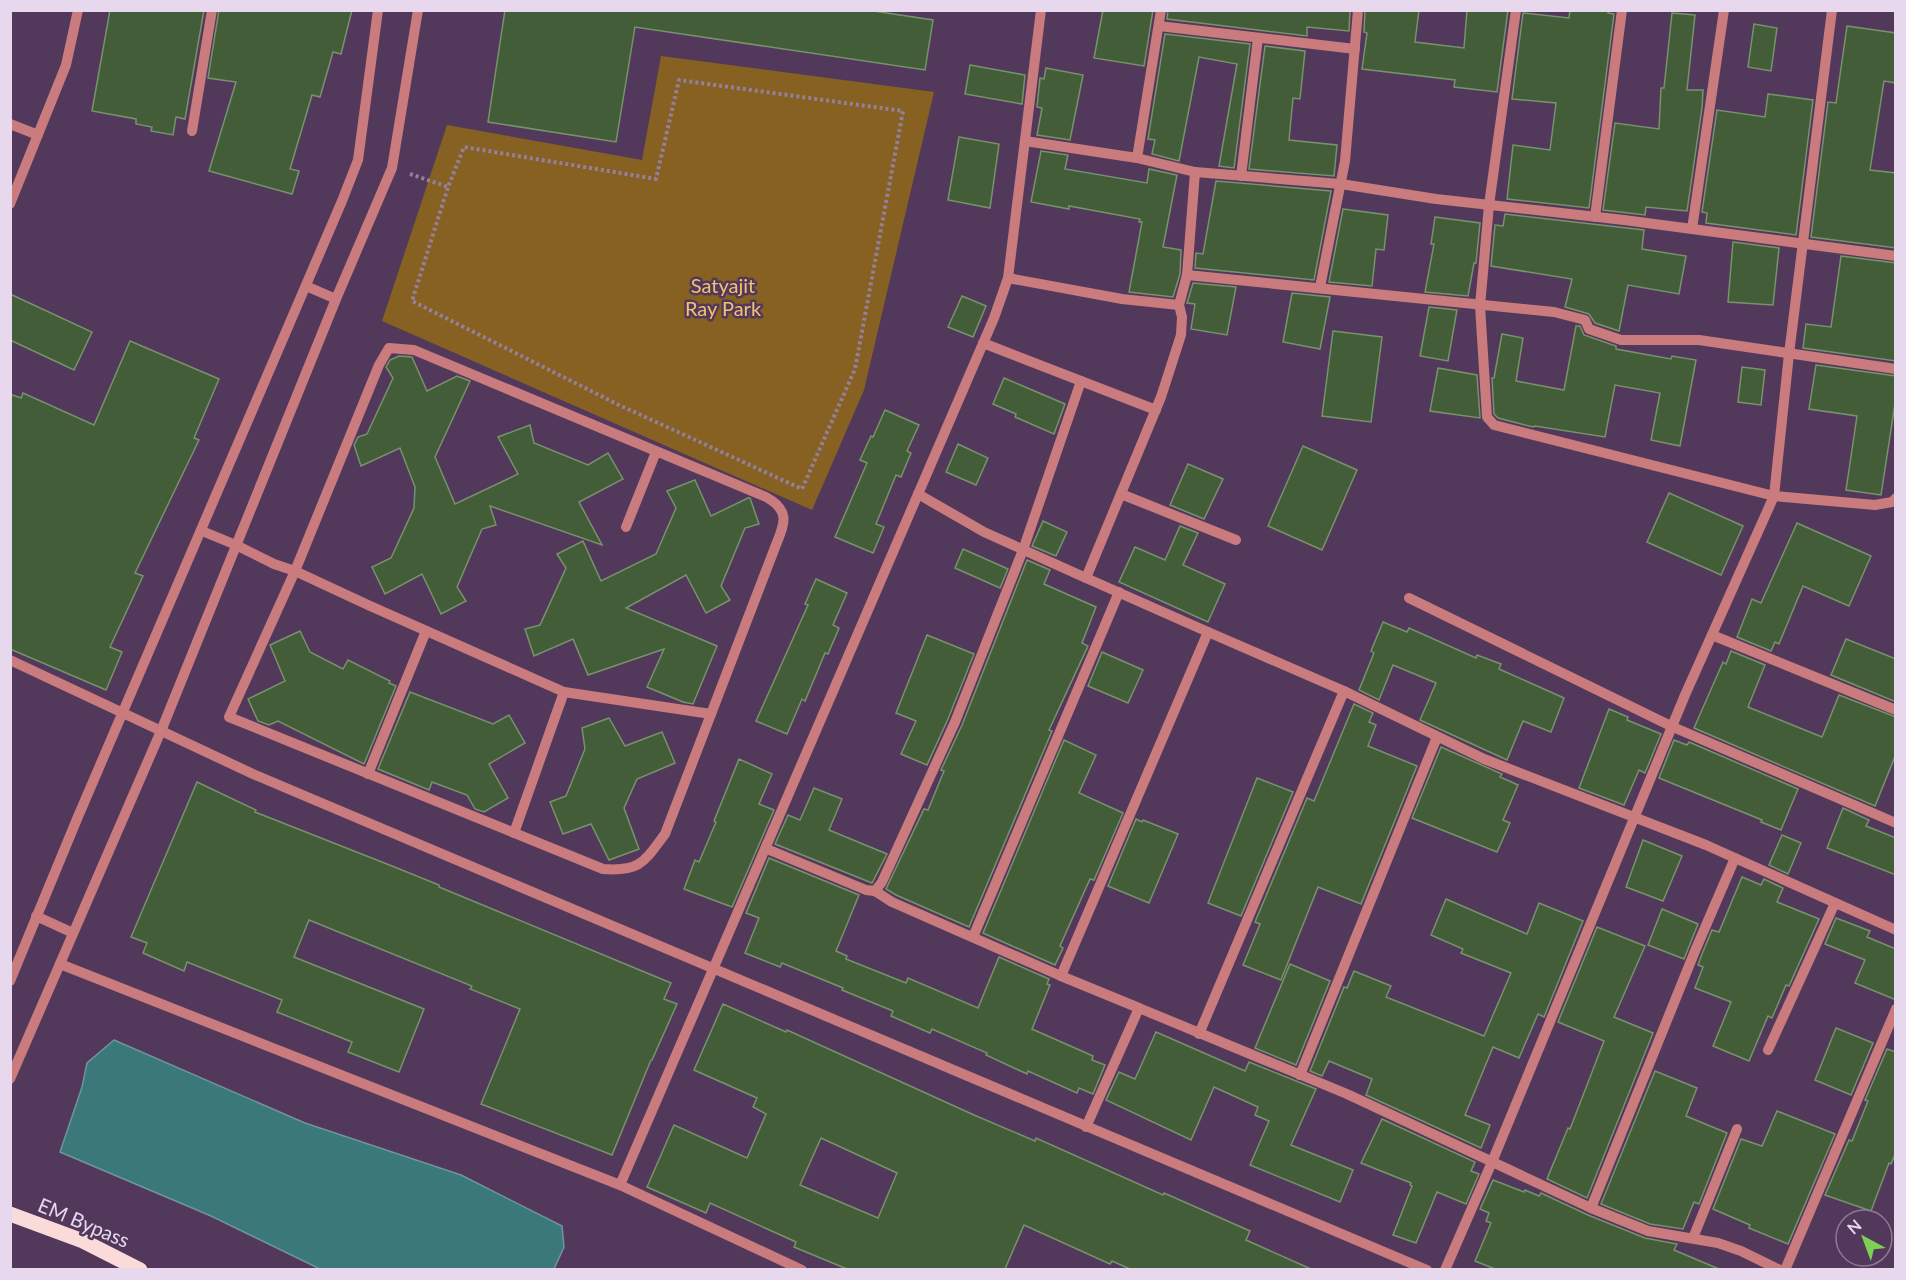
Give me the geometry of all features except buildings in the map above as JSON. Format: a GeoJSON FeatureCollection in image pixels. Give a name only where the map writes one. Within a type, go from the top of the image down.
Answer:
{"type":"FeatureCollection","features":[{"type":"Feature","properties":{"kind":"main road","name":"EM Bypass"},"geometry":{"type":"LineString","coordinates":[[10,1214],[83,1241],[140,1269]]}},
{"type":"Feature","properties":{"kind":"street"},"geometry":{"type":"LineString","coordinates":[[10,204],[66,65],[78,10]]}},
{"type":"Feature","properties":{"kind":"street"},"geometry":{"type":"LineString","coordinates":[[192,131],[212,10]]}},
{"type":"Feature","properties":{"kind":"street"},"geometry":{"type":"LineString","coordinates":[[10,981],[358,160],[378,10]]}},
{"type":"Feature","properties":{"kind":"street"},"geometry":{"type":"LineString","coordinates":[[10,1079],[161,731],[336,298],[392,168],[418,10]]}},
{"type":"Feature","properties":{"kind":"street"},"geometry":{"type":"LineString","coordinates":[[620,1185],[767,849],[983,343],[1008,278],[1041,10]]}},
{"type":"Feature","properties":{"kind":"street"},"geometry":{"type":"LineString","coordinates":[[1137,158],[1161,10]]}},
{"type":"Feature","properties":{"kind":"street"},"geometry":{"type":"LineString","coordinates":[[1320,287],[1345,161],[1358,10]]}},
{"type":"Feature","properties":{"kind":"street"},"geometry":{"type":"LineString","coordinates":[[1516,10],[1489,205],[1480,306],[1486,417],[1494,425],[1774,496],[1875,505],[1892,502],[1896,498]]}},
{"type":"Feature","properties":{"kind":"street"},"geometry":{"type":"LineString","coordinates":[[1595,217],[1622,10]]}},
{"type":"Feature","properties":{"kind":"street"},"geometry":{"type":"LineString","coordinates":[[1692,229],[1724,10]]}},
{"type":"Feature","properties":{"kind":"street"},"geometry":{"type":"LineString","coordinates":[[1444,1269],[1492,1162],[1633,818],[1774,496],[1789,354],[1832,10]]}},
{"type":"Feature","properties":{"kind":"street"},"geometry":{"type":"LineString","coordinates":[[1159,26],[1355,49]]}},
{"type":"Feature","properties":{"kind":"street"},"geometry":{"type":"LineString","coordinates":[[1241,176],[1258,38]]}},
{"type":"Feature","properties":{"kind":"street"},"geometry":{"type":"LineString","coordinates":[[10,124],[38,135]]}},
{"type":"Feature","properties":{"kind":"street"},"geometry":{"type":"LineString","coordinates":[[1025,141],[1137,158],[1196,172],[1341,184],[1896,256]]}},
{"type":"Feature","properties":{"kind":"street"},"geometry":{"type":"LineString","coordinates":[[1086,578],[1156,410],[1182,335],[1179,305],[1187,275],[1196,172]]}},
{"type":"Feature","properties":{"kind":"street"},"geometry":{"type":"LineString","coordinates":[[1187,275],[1554,312],[1585,320],[1589,329],[1621,340],[1699,340],[1896,369]]}},
{"type":"Feature","properties":{"kind":"street"},"geometry":{"type":"LineString","coordinates":[[1008,278],[1122,299],[1179,305]]}},
{"type":"Feature","properties":{"kind":"street"},"geometry":{"type":"LineString","coordinates":[[306,286],[336,298]]}},
{"type":"Feature","properties":{"kind":"street"},"geometry":{"type":"LineString","coordinates":[[983,343],[1156,410]]}},
{"type":"Feature","properties":{"kind":"street"},"geometry":{"type":"LineString","coordinates":[[389,348],[414,350],[766,497],[782,509],[784,522],[665,834],[647,859],[625,871],[603,869],[229,717],[295,571],[379,365],[389,348]]}},
{"type":"Feature","properties":{"kind":"street"},"geometry":{"type":"LineString","coordinates":[[875,891],[882,882],[954,723],[1023,550],[1082,381]]}},
{"type":"Feature","properties":{"kind":"street"},"geometry":{"type":"LineString","coordinates":[[626,528],[656,452]]}},
{"type":"Feature","properties":{"kind":"street"},"geometry":{"type":"LineString","coordinates":[[918,494],[984,532],[1344,691],[1484,759],[1735,858],[1896,930]]}},
{"type":"Feature","properties":{"kind":"street"},"geometry":{"type":"LineString","coordinates":[[1121,494],[1236,540]]}},
{"type":"Feature","properties":{"kind":"street"},"geometry":{"type":"LineString","coordinates":[[201,531],[236,544],[274,564],[295,571],[564,692],[711,714]]}},
{"type":"Feature","properties":{"kind":"street"},"geometry":{"type":"LineString","coordinates":[[973,937],[1119,592]]}},
{"type":"Feature","properties":{"kind":"street"},"geometry":{"type":"LineString","coordinates":[[1409,598],[1673,727],[1896,823]]}},
{"type":"Feature","properties":{"kind":"street"},"geometry":{"type":"LineString","coordinates":[[368,774],[426,631]]}},
{"type":"Feature","properties":{"kind":"street"},"geometry":{"type":"LineString","coordinates":[[1061,976],[1208,632]]}},
{"type":"Feature","properties":{"kind":"street"},"geometry":{"type":"LineString","coordinates":[[1712,635],[1896,710]]}},
{"type":"Feature","properties":{"kind":"street"},"geometry":{"type":"LineString","coordinates":[[10,660],[253,774],[1406,1265],[1427,1269]]}},
{"type":"Feature","properties":{"kind":"street"},"geometry":{"type":"LineString","coordinates":[[1199,1034],[1344,691]]}},
{"type":"Feature","properties":{"kind":"street"},"geometry":{"type":"LineString","coordinates":[[514,832],[564,692]]}},
{"type":"Feature","properties":{"kind":"street"},"geometry":{"type":"LineString","coordinates":[[1300,1075],[1437,737]]}},
{"type":"Feature","properties":{"kind":"street"},"geometry":{"type":"LineString","coordinates":[[767,849],[866,890],[875,891],[892,902],[1061,976],[1347,1094],[1591,1208],[1648,1231],[1693,1238],[1741,1251],[1780,1269]]}},
{"type":"Feature","properties":{"kind":"street"},"geometry":{"type":"LineString","coordinates":[[1591,1208],[1735,858]]}},
{"type":"Feature","properties":{"kind":"street"},"geometry":{"type":"LineString","coordinates":[[1768,1050],[1835,903]]}},
{"type":"Feature","properties":{"kind":"street"},"geometry":{"type":"LineString","coordinates":[[36,916],[73,933]]}},
{"type":"Feature","properties":{"kind":"street"},"geometry":{"type":"LineString","coordinates":[[60,964],[620,1185],[802,1269]]}},
{"type":"Feature","properties":{"kind":"street"},"geometry":{"type":"LineString","coordinates":[[1086,1127],[1139,1008]]}},
{"type":"Feature","properties":{"kind":"street"},"geometry":{"type":"LineString","coordinates":[[1785,1269],[1896,1009]]}},
{"type":"Feature","properties":{"kind":"street"},"geometry":{"type":"LineString","coordinates":[[1693,1238],[1737,1129]]}},
{"type":"Feature","properties":{"kind":"path"},"geometry":{"type":"LineString","coordinates":[[679,80],[903,111],[855,369],[802,489],[617,404],[412,301],[448,187],[464,147],[656,179],[679,80]]}},
{"type":"Feature","properties":{"kind":"path"},"geometry":{"type":"LineString","coordinates":[[392,168],[448,187]]}},
{"type":"Feature","properties":{"kind":"green space","name":"Satyajit Ray Park"},"geometry":{"type":"Polygon","coordinates":[[[661,56],[934,92],[864,390],[812,510],[382,321],[447,125],[642,160],[661,56]]]}},
{"type":"Feature","properties":{"kind":"shaded area"},"geometry":{"type":"Polygon","coordinates":[[[114,1040],[305,1123],[461,1175],[562,1226],[564,1247],[554,1269],[320,1269],[211,1216],[60,1152],[82,1087],[87,1063],[114,1040]]]}}]}
